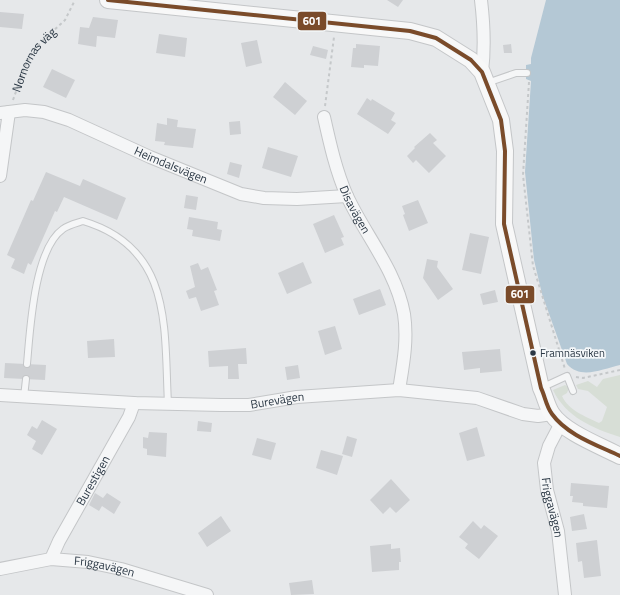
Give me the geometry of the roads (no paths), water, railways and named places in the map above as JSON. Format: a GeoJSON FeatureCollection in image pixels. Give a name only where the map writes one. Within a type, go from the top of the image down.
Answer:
{"type":"FeatureCollection","features":[{"type":"Feature","properties":{"kind":"street"},"geometry":{"type":"LineString","coordinates":[[108,0],[410,31],[436,38],[471,60],[484,78],[501,120],[505,151],[504,224],[541,388],[556,418],[572,430],[620,456]]}},
{"type":"Feature","properties":{"kind":"street"},"geometry":{"type":"LineString","coordinates":[[481,0],[485,27],[484,78]]}},
{"type":"Feature","properties":{"kind":"street","name":"Heimdalsvägen"},"geometry":{"type":"LineString","coordinates":[[5,113],[32,111],[69,120],[150,157],[241,194],[264,198],[297,199],[347,196]]}},
{"type":"Feature","properties":{"kind":"street"},"geometry":{"type":"LineString","coordinates":[[0,176],[5,113]]}},
{"type":"Feature","properties":{"kind":"street","name":"Disavägen"},"geometry":{"type":"LineString","coordinates":[[324,117],[331,150],[347,196],[375,244],[398,294],[404,314],[406,341],[399,390]]}},
{"type":"Feature","properties":{"kind":"street","name":"Burevägen"},"geometry":{"type":"LineString","coordinates":[[0,395],[134,403],[249,405],[297,397],[399,390],[477,398],[523,414],[556,418]]}},
{"type":"Feature","properties":{"kind":"street","name":"Burestigen"},"geometry":{"type":"LineString","coordinates":[[51,558],[58,541],[129,417],[134,403]]}},
{"type":"Feature","properties":{"kind":"street","name":"Friggavägen"},"geometry":{"type":"LineString","coordinates":[[556,418],[544,462],[547,490],[558,531],[565,595]]}},
{"type":"Feature","properties":{"kind":"street","name":"Friggavägen"},"geometry":{"type":"LineString","coordinates":[[0,569],[51,558],[88,562],[122,568],[207,595]]}},
{"type":"Feature","properties":{"kind":"lane"},"geometry":{"type":"LineString","coordinates":[[484,78],[507,76],[516,73],[527,73]]}},
{"type":"Feature","properties":{"kind":"lane"},"geometry":{"type":"LineString","coordinates":[[27,364],[37,281],[43,261],[52,242],[63,229],[83,221],[96,224],[123,240],[144,261],[152,275],[159,296],[164,331],[168,404]]}},
{"type":"Feature","properties":{"kind":"lane"},"geometry":{"type":"LineString","coordinates":[[541,388],[568,376],[573,391]]}},
{"type":"Feature","properties":{"kind":"lane"},"geometry":{"type":"LineString","coordinates":[[24,397],[26,379]]}},
{"type":"Feature","properties":{"kind":"water"},"geometry":{"type":"Polygon","coordinates":[[[546,0],[620,0],[620,365],[592,372],[579,371],[573,369],[567,364],[542,294],[534,260],[525,172],[531,81],[526,79],[526,65],[531,64],[531,58],[546,0]]]}},
{"type":"Feature","properties":{"kind":"place","name":"Framnäsviken"},"geometry":{"type":"Point","coordinates":[533,353]}}]}
